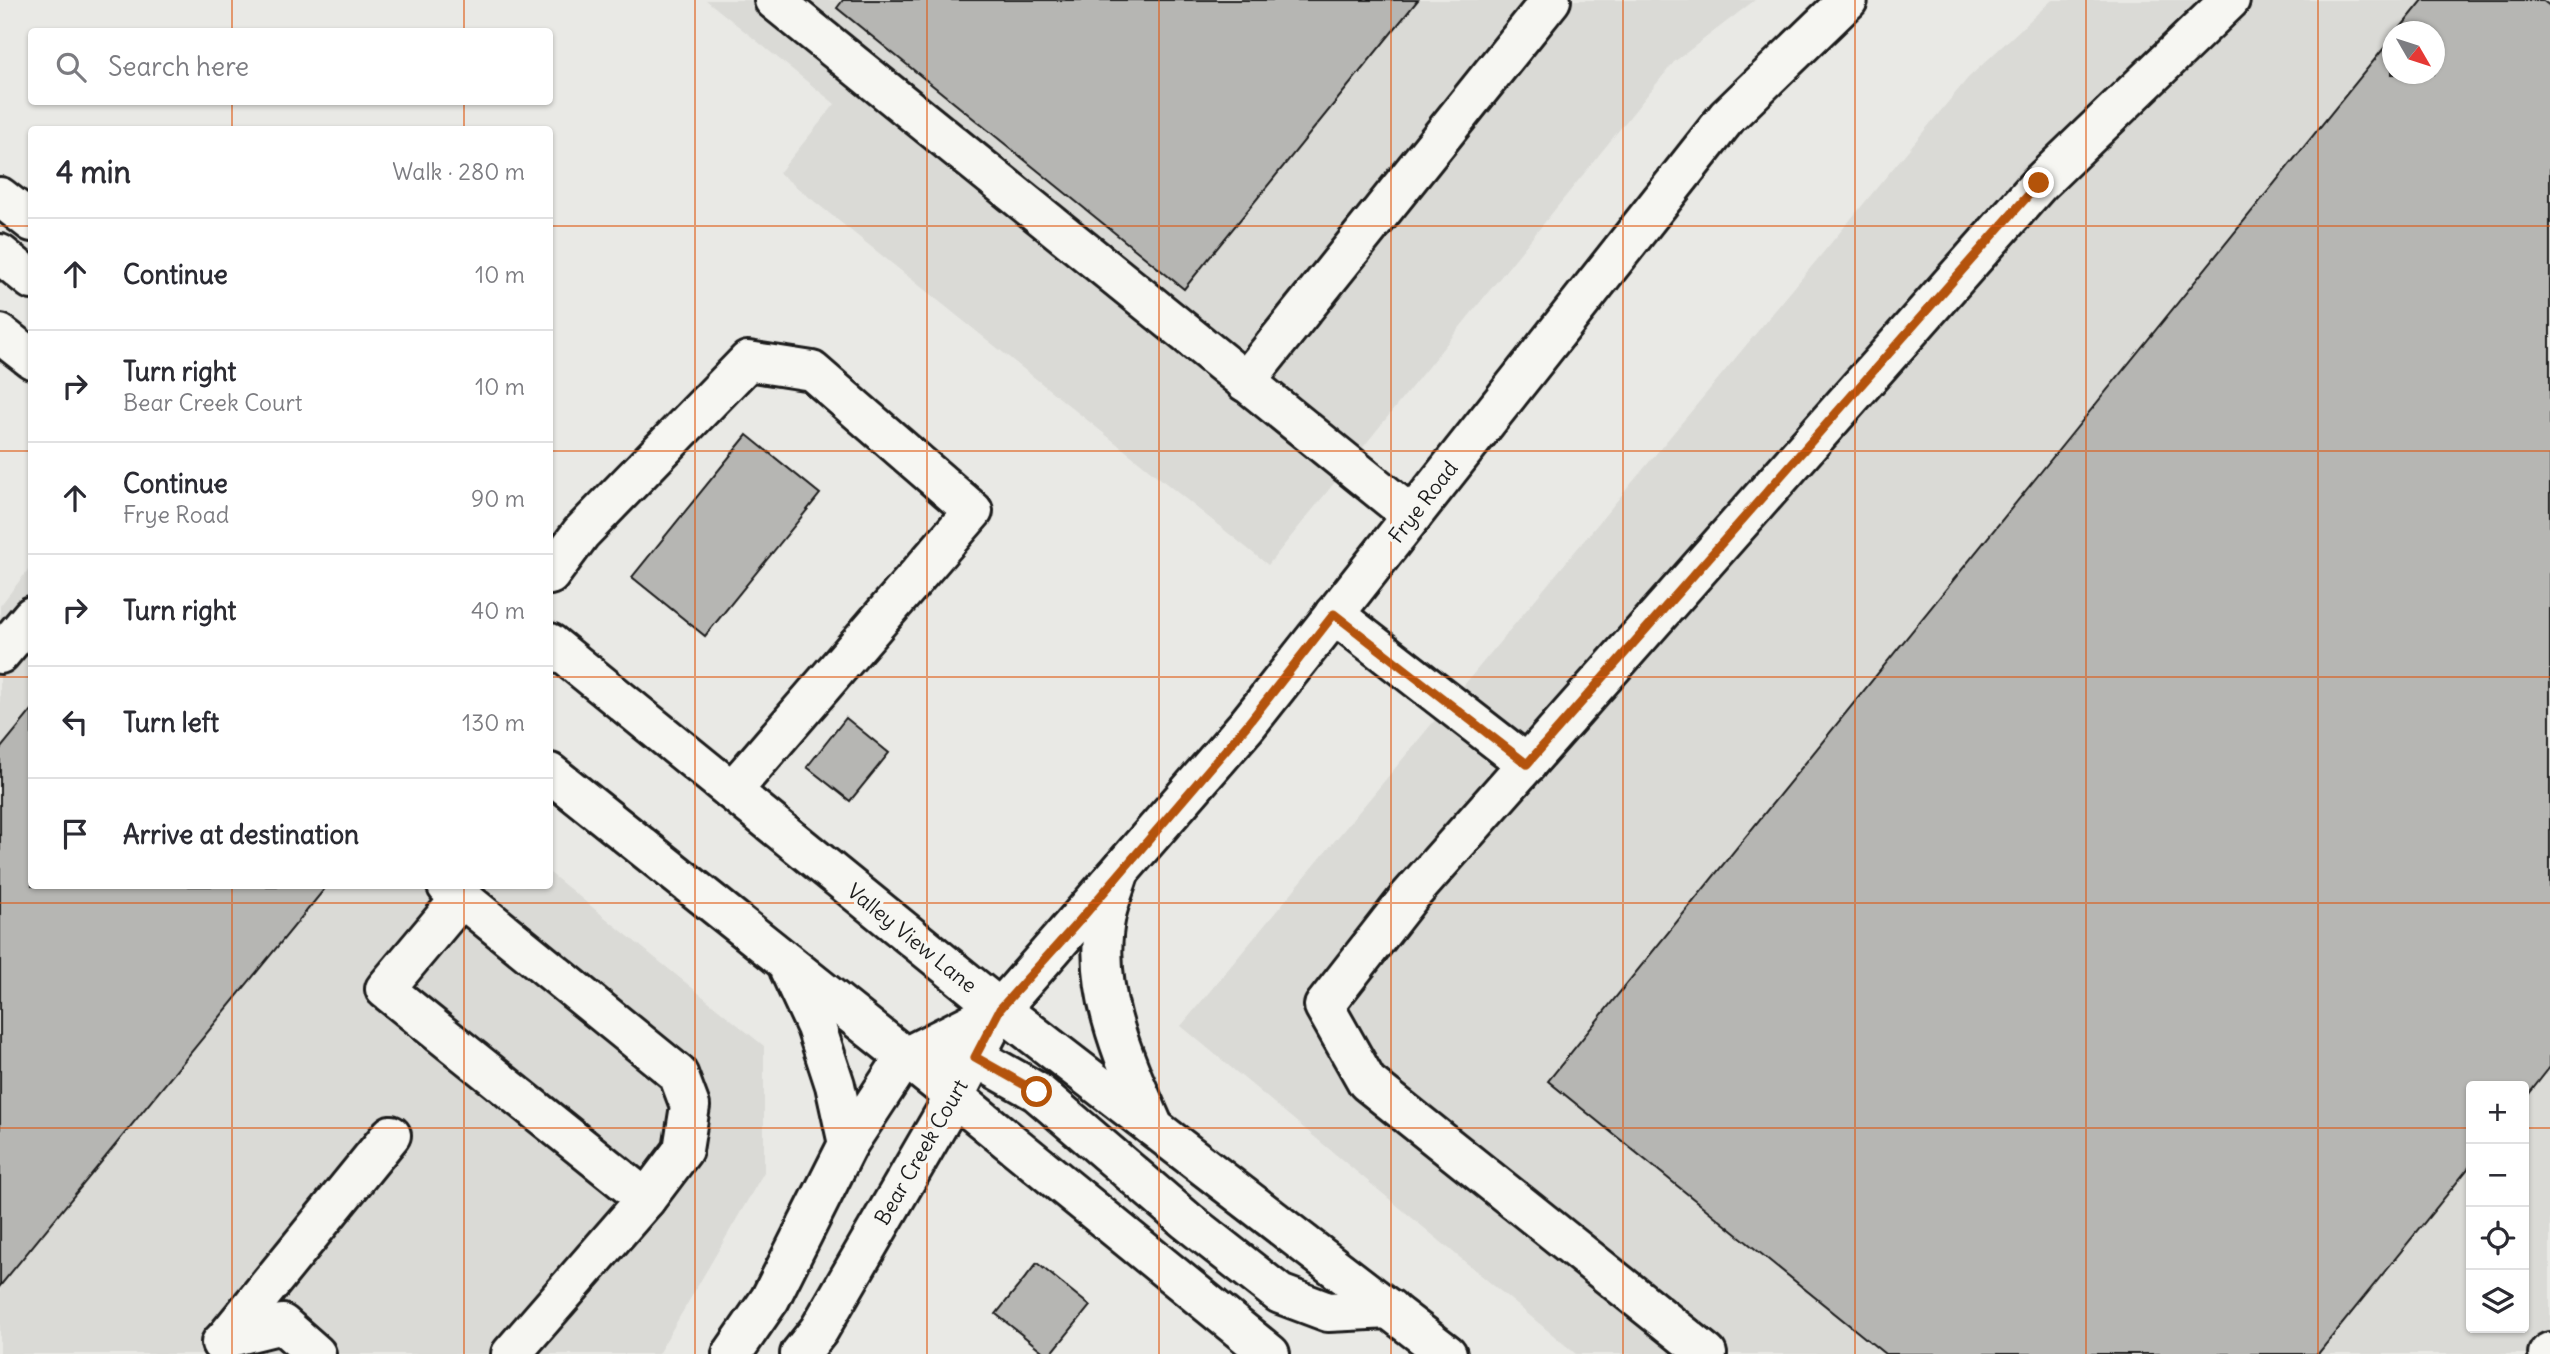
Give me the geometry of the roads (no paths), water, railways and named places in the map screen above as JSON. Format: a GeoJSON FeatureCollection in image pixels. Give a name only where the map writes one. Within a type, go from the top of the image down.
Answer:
{"type":"FeatureCollection","features":[{"type":"Feature","properties":{"kind":"main road"},"geometry":{"type":"LineString","coordinates":[[774,0],[1412,516]]}},
{"type":"Feature","properties":{"kind":"main road"},"geometry":{"type":"LineString","coordinates":[[1245,382],[1551,0]]}},
{"type":"Feature","properties":{"kind":"main road"},"geometry":{"type":"LineString","coordinates":[[1707,1354],[1367,1082],[1324,1006],[1409,897],[2039,183],[2230,0]]}},
{"type":"Feature","properties":{"kind":"main road","name":"Frye Road"},"geometry":{"type":"LineString","coordinates":[[1000,1009],[1247,725],[1727,117],[1842,2]]}},
{"type":"Feature","properties":{"kind":"main road"},"geometry":{"type":"LineString","coordinates":[[0,197],[28,219]]}},
{"type":"Feature","properties":{"kind":"main road"},"geometry":{"type":"LineString","coordinates":[[0,254],[28,277]]}},
{"type":"Feature","properties":{"kind":"main road"},"geometry":{"type":"LineString","coordinates":[[0,334],[28,356]]}},
{"type":"Feature","properties":{"kind":"main road"},"geometry":{"type":"LineString","coordinates":[[553,571],[581,533],[748,361],[812,370],[973,511],[732,791]]}},
{"type":"Feature","properties":{"kind":"main road"},"geometry":{"type":"LineString","coordinates":[[1334,614],[1527,764]]}},
{"type":"Feature","properties":{"kind":"main road"},"geometry":{"type":"LineString","coordinates":[[0,654],[28,621]]}},
{"type":"Feature","properties":{"kind":"main road","name":"Valley View Lane"},"geometry":{"type":"LineString","coordinates":[[553,645],[1000,1009],[1447,1354]]}},
{"type":"Feature","properties":{"kind":"main road"},"geometry":{"type":"LineString","coordinates":[[553,775],[1270,1354]]}},
{"type":"Feature","properties":{"kind":"main road"},"geometry":{"type":"LineString","coordinates":[[1119,874],[1106,915],[1102,965],[1119,1047],[1154,1128]]}},
{"type":"Feature","properties":{"kind":"main road"},"geometry":{"type":"LineString","coordinates":[[511,1354],[646,1199],[683,1150],[690,1106],[678,1074],[454,891],[385,989],[646,1199]]}},
{"type":"Feature","properties":{"kind":"main road"},"geometry":{"type":"LineString","coordinates":[[785,961],[816,1027],[835,1085],[848,1144]]}},
{"type":"Feature","properties":{"kind":"main road"},"geometry":{"type":"LineString","coordinates":[[732,1354],[770,1299],[848,1144],[905,1057],[1000,1009]]}},
{"type":"Feature","properties":{"kind":"main road","name":"Bear Creek Court"},"geometry":{"type":"LineString","coordinates":[[800,1354],[819,1330],[954,1097],[1000,1009]]}},
{"type":"Feature","properties":{"kind":"main road"},"geometry":{"type":"LineString","coordinates":[[905,1057],[975,1057],[1037,1092],[1187,1221],[1280,1293],[1328,1312],[1390,1309]]}},
{"type":"Feature","properties":{"kind":"main road"},"geometry":{"type":"LineString","coordinates":[[218,1346],[391,1135]]}},
{"type":"Feature","properties":{"kind":"main road"},"geometry":{"type":"LineString","coordinates":[[218,1346],[282,1324],[316,1354]]}}]}
